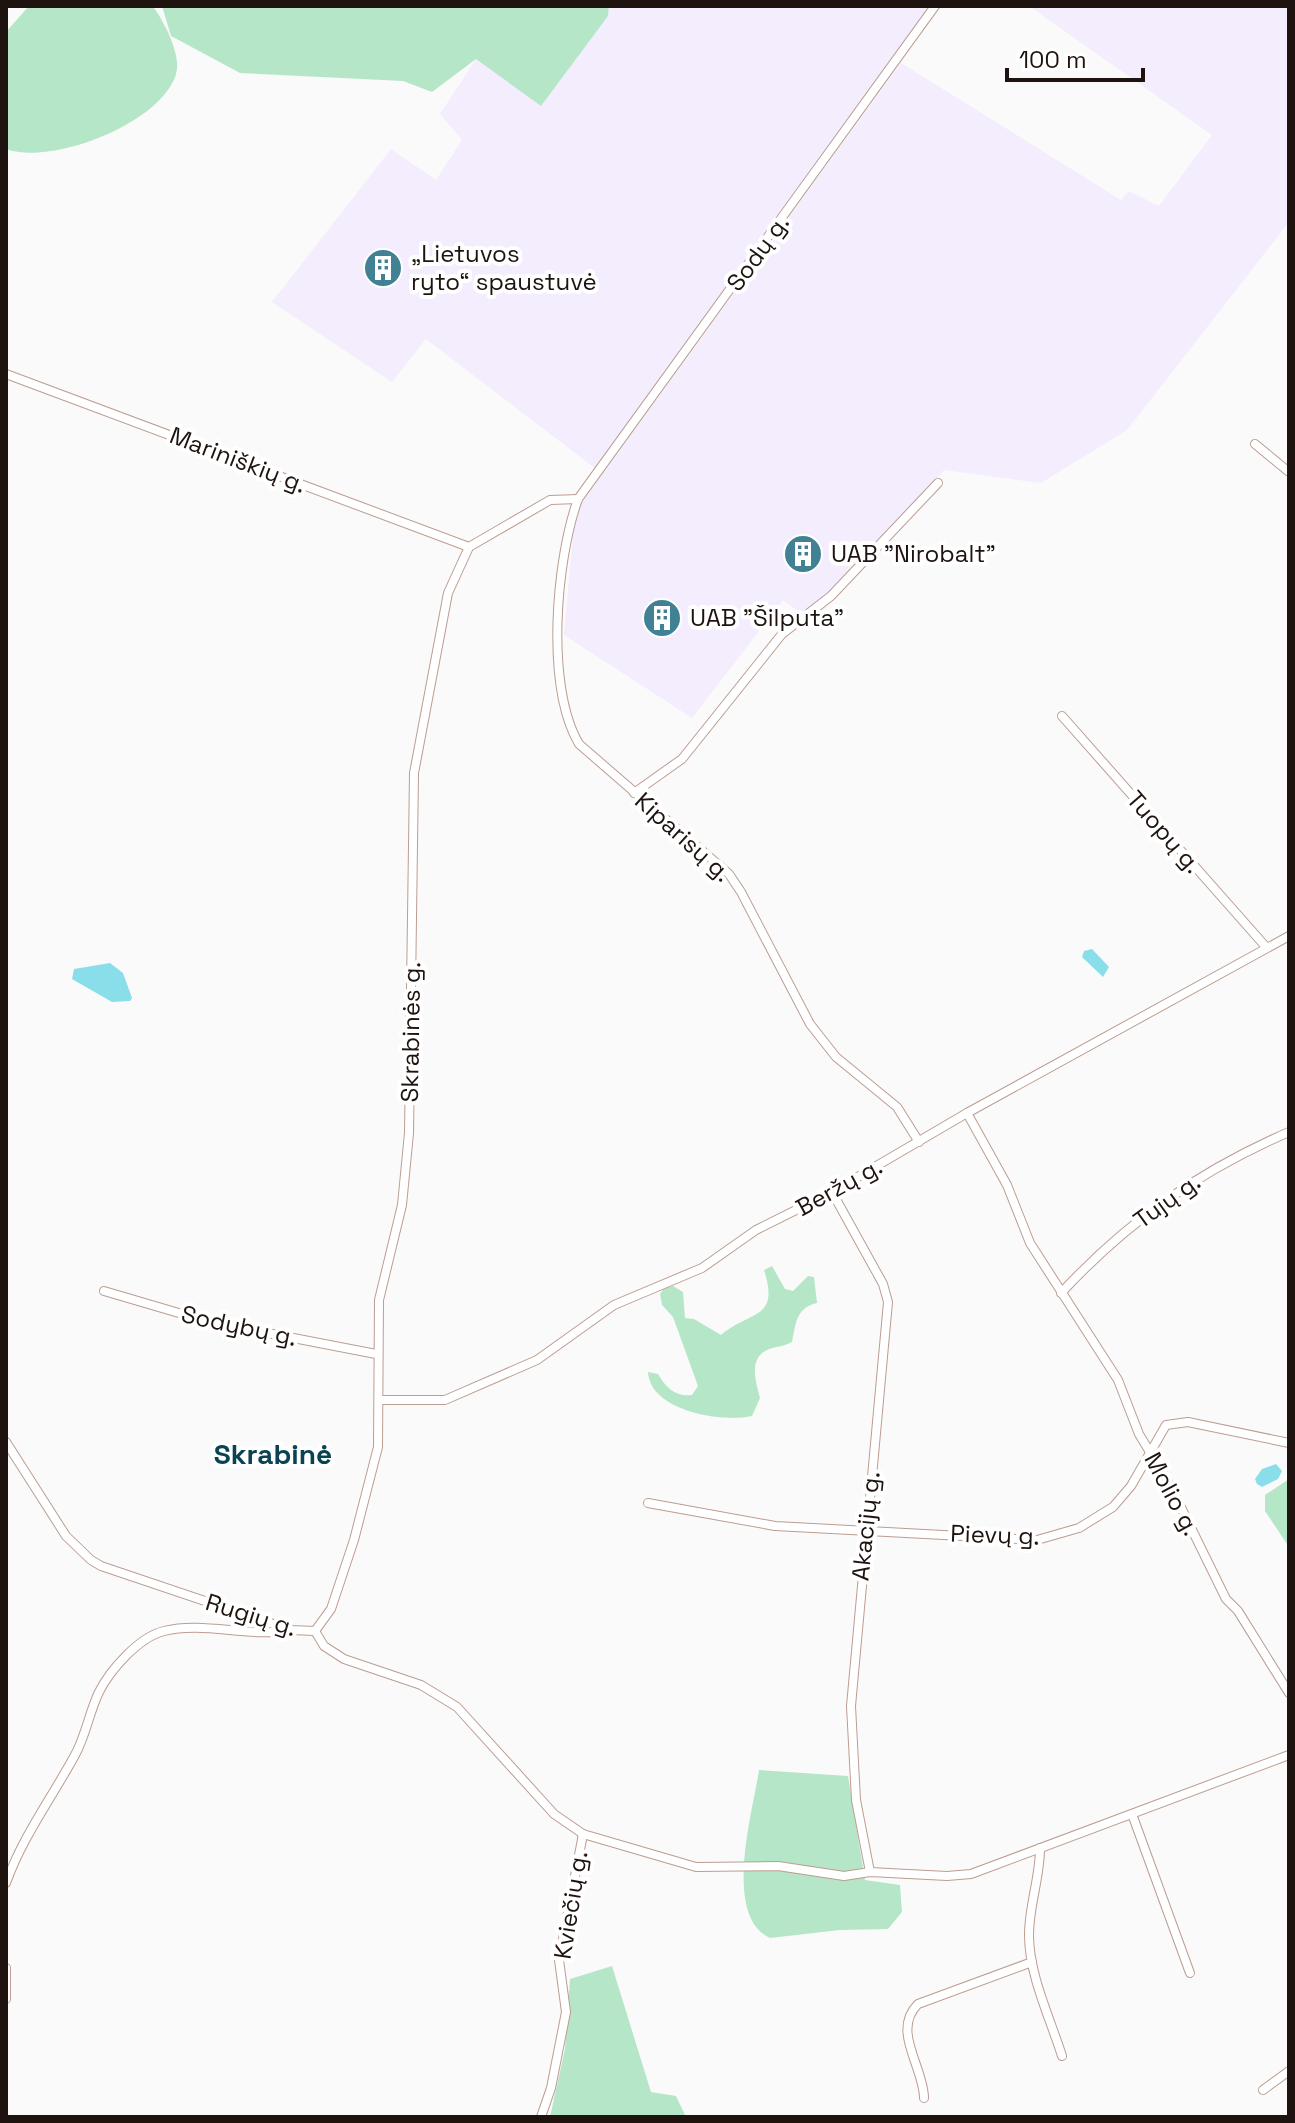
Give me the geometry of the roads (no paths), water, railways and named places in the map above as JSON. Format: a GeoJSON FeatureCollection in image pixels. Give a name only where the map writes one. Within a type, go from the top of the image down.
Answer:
{"type":"FeatureCollection","features":[{"type":"Feature","properties":{"kind":"street","name":"Sodų g."},"geometry":{"type":"LineString","coordinates":[[578,499],[935,6]]}},
{"type":"Feature","properties":{"kind":"street","name":"Mariniškių g."},"geometry":{"type":"LineString","coordinates":[[6,374],[469,547]]}},
{"type":"Feature","properties":{"kind":"street"},"geometry":{"type":"LineString","coordinates":[[1255,444],[1289,472]]}},
{"type":"Feature","properties":{"kind":"street"},"geometry":{"type":"LineString","coordinates":[[634,793],[682,759],[782,634],[842,586],[938,483]]}},
{"type":"Feature","properties":{"kind":"street"},"geometry":{"type":"LineString","coordinates":[[469,547],[550,500],[578,499]]}},
{"type":"Feature","properties":{"kind":"street","name":"Kiparisų g."},"geometry":{"type":"LineString","coordinates":[[578,499],[561,560],[561,687],[567,720],[579,744],[729,874],[810,1024],[836,1057],[897,1107],[919,1142]]}},
{"type":"Feature","properties":{"kind":"street","name":"Skrabinės g."},"geometry":{"type":"LineString","coordinates":[[315,1631],[331,1609],[361,1517],[378,1447],[380,1400],[376,1354],[379,1300],[402,1205],[407,1155],[414,773],[448,593],[469,547]]}},
{"type":"Feature","properties":{"kind":"street","name":"Tuopų g."},"geometry":{"type":"LineString","coordinates":[[1062,716],[1266,947]]}},
{"type":"Feature","properties":{"kind":"street","name":"Beržų g."},"geometry":{"type":"LineString","coordinates":[[380,1400],[445,1400],[537,1360],[614,1305],[702,1268],[756,1230],[832,1192],[967,1113],[1289,936]]}},
{"type":"Feature","properties":{"kind":"street","name":"Molio g."},"geometry":{"type":"LineString","coordinates":[[967,1113],[1007,1185],[1030,1243],[1118,1380],[1139,1434],[1226,1599],[1238,1611],[1289,1693]]}},
{"type":"Feature","properties":{"kind":"street","name":"Tujų g."},"geometry":{"type":"LineString","coordinates":[[1061,1293],[1095,1256],[1199,1175],[1289,1132]]}},
{"type":"Feature","properties":{"kind":"street","name":"Akacijų g."},"geometry":{"type":"LineString","coordinates":[[832,1192],[883,1284],[888,1302],[856,1624],[851,1738],[856,1800],[870,1872]]}},
{"type":"Feature","properties":{"kind":"street","name":"Sodybų g."},"geometry":{"type":"LineString","coordinates":[[104,1291],[206,1321],[376,1354]]}},
{"type":"Feature","properties":{"kind":"street","name":"Pievų g."},"geometry":{"type":"LineString","coordinates":[[648,1503],[734,1521],[865,1532],[935,1533],[1013,1541],[1062,1535],[1113,1507],[1131,1486],[1166,1425],[1188,1422],[1289,1443]]}},
{"type":"Feature","properties":{"kind":"street","name":"Rugių g."},"geometry":{"type":"LineString","coordinates":[[6,1442],[66,1536],[91,1560],[291,1630],[315,1631],[324,1646],[344,1659],[421,1685],[457,1707],[554,1814],[583,1834]]}},
{"type":"Feature","properties":{"kind":"street"},"geometry":{"type":"LineString","coordinates":[[6,1883],[28,1829],[86,1734],[99,1692],[121,1663],[150,1636],[178,1629],[263,1633],[291,1630]]}},
{"type":"Feature","properties":{"kind":"street"},"geometry":{"type":"LineString","coordinates":[[583,1834],[696,1867],[778,1866],[844,1876],[870,1872],[947,1876],[971,1874],[1289,1755]]}},
{"type":"Feature","properties":{"kind":"street"},"geometry":{"type":"LineString","coordinates":[[1132,1814],[1190,1973]]}},
{"type":"Feature","properties":{"kind":"street","name":"Kviečių g."},"geometry":{"type":"LineString","coordinates":[[541,2117],[551,2088],[566,2012],[559,1960],[583,1834]]}},
{"type":"Feature","properties":{"kind":"street"},"geometry":{"type":"LineString","coordinates":[[1040,1848],[1030,1903],[1032,1962],[1062,2056]]}},
{"type":"Feature","properties":{"kind":"street"},"geometry":{"type":"LineString","coordinates":[[924,2098],[907,2034],[912,2010],[918,2004],[1032,1962]]}},
{"type":"Feature","properties":{"kind":"street"},"geometry":{"type":"LineString","coordinates":[[6,1968],[6,1999]]}},
{"type":"Feature","properties":{"kind":"street"},"geometry":{"type":"LineString","coordinates":[[1263,2090],[1289,2071]]}},
{"type":"Feature","properties":{"kind":"water"},"geometry":{"type":"Polygon","coordinates":[[[1092,949],[1109,967],[1103,977],[1082,957],[1084,951],[1092,949]]]}},
{"type":"Feature","properties":{"kind":"water"},"geometry":{"type":"Polygon","coordinates":[[[110,963],[123,973],[132,998],[130,1001],[112,1002],[72,979],[74,969],[110,963]]]}},
{"type":"Feature","properties":{"kind":"water"},"geometry":{"type":"Polygon","coordinates":[[[1276,1464],[1282,1471],[1278,1479],[1262,1487],[1257,1484],[1255,1479],[1262,1469],[1276,1464]]]}},
{"type":"Feature","properties":{"kind":"place","name":"„Lietuvos ryto“ spaustuvė"},"geometry":{"type":"Point","coordinates":[383,268]}},
{"type":"Feature","properties":{"kind":"place","name":"UAB \"Nirobalt\""},"geometry":{"type":"Point","coordinates":[803,554]}},
{"type":"Feature","properties":{"kind":"place","name":"UAB \"Šilputa\""},"geometry":{"type":"Point","coordinates":[662,618]}},
{"type":"Feature","properties":{"kind":"district","name":"Skrabinė"},"geometry":{"type":"Point","coordinates":[273,1454]}}]}
